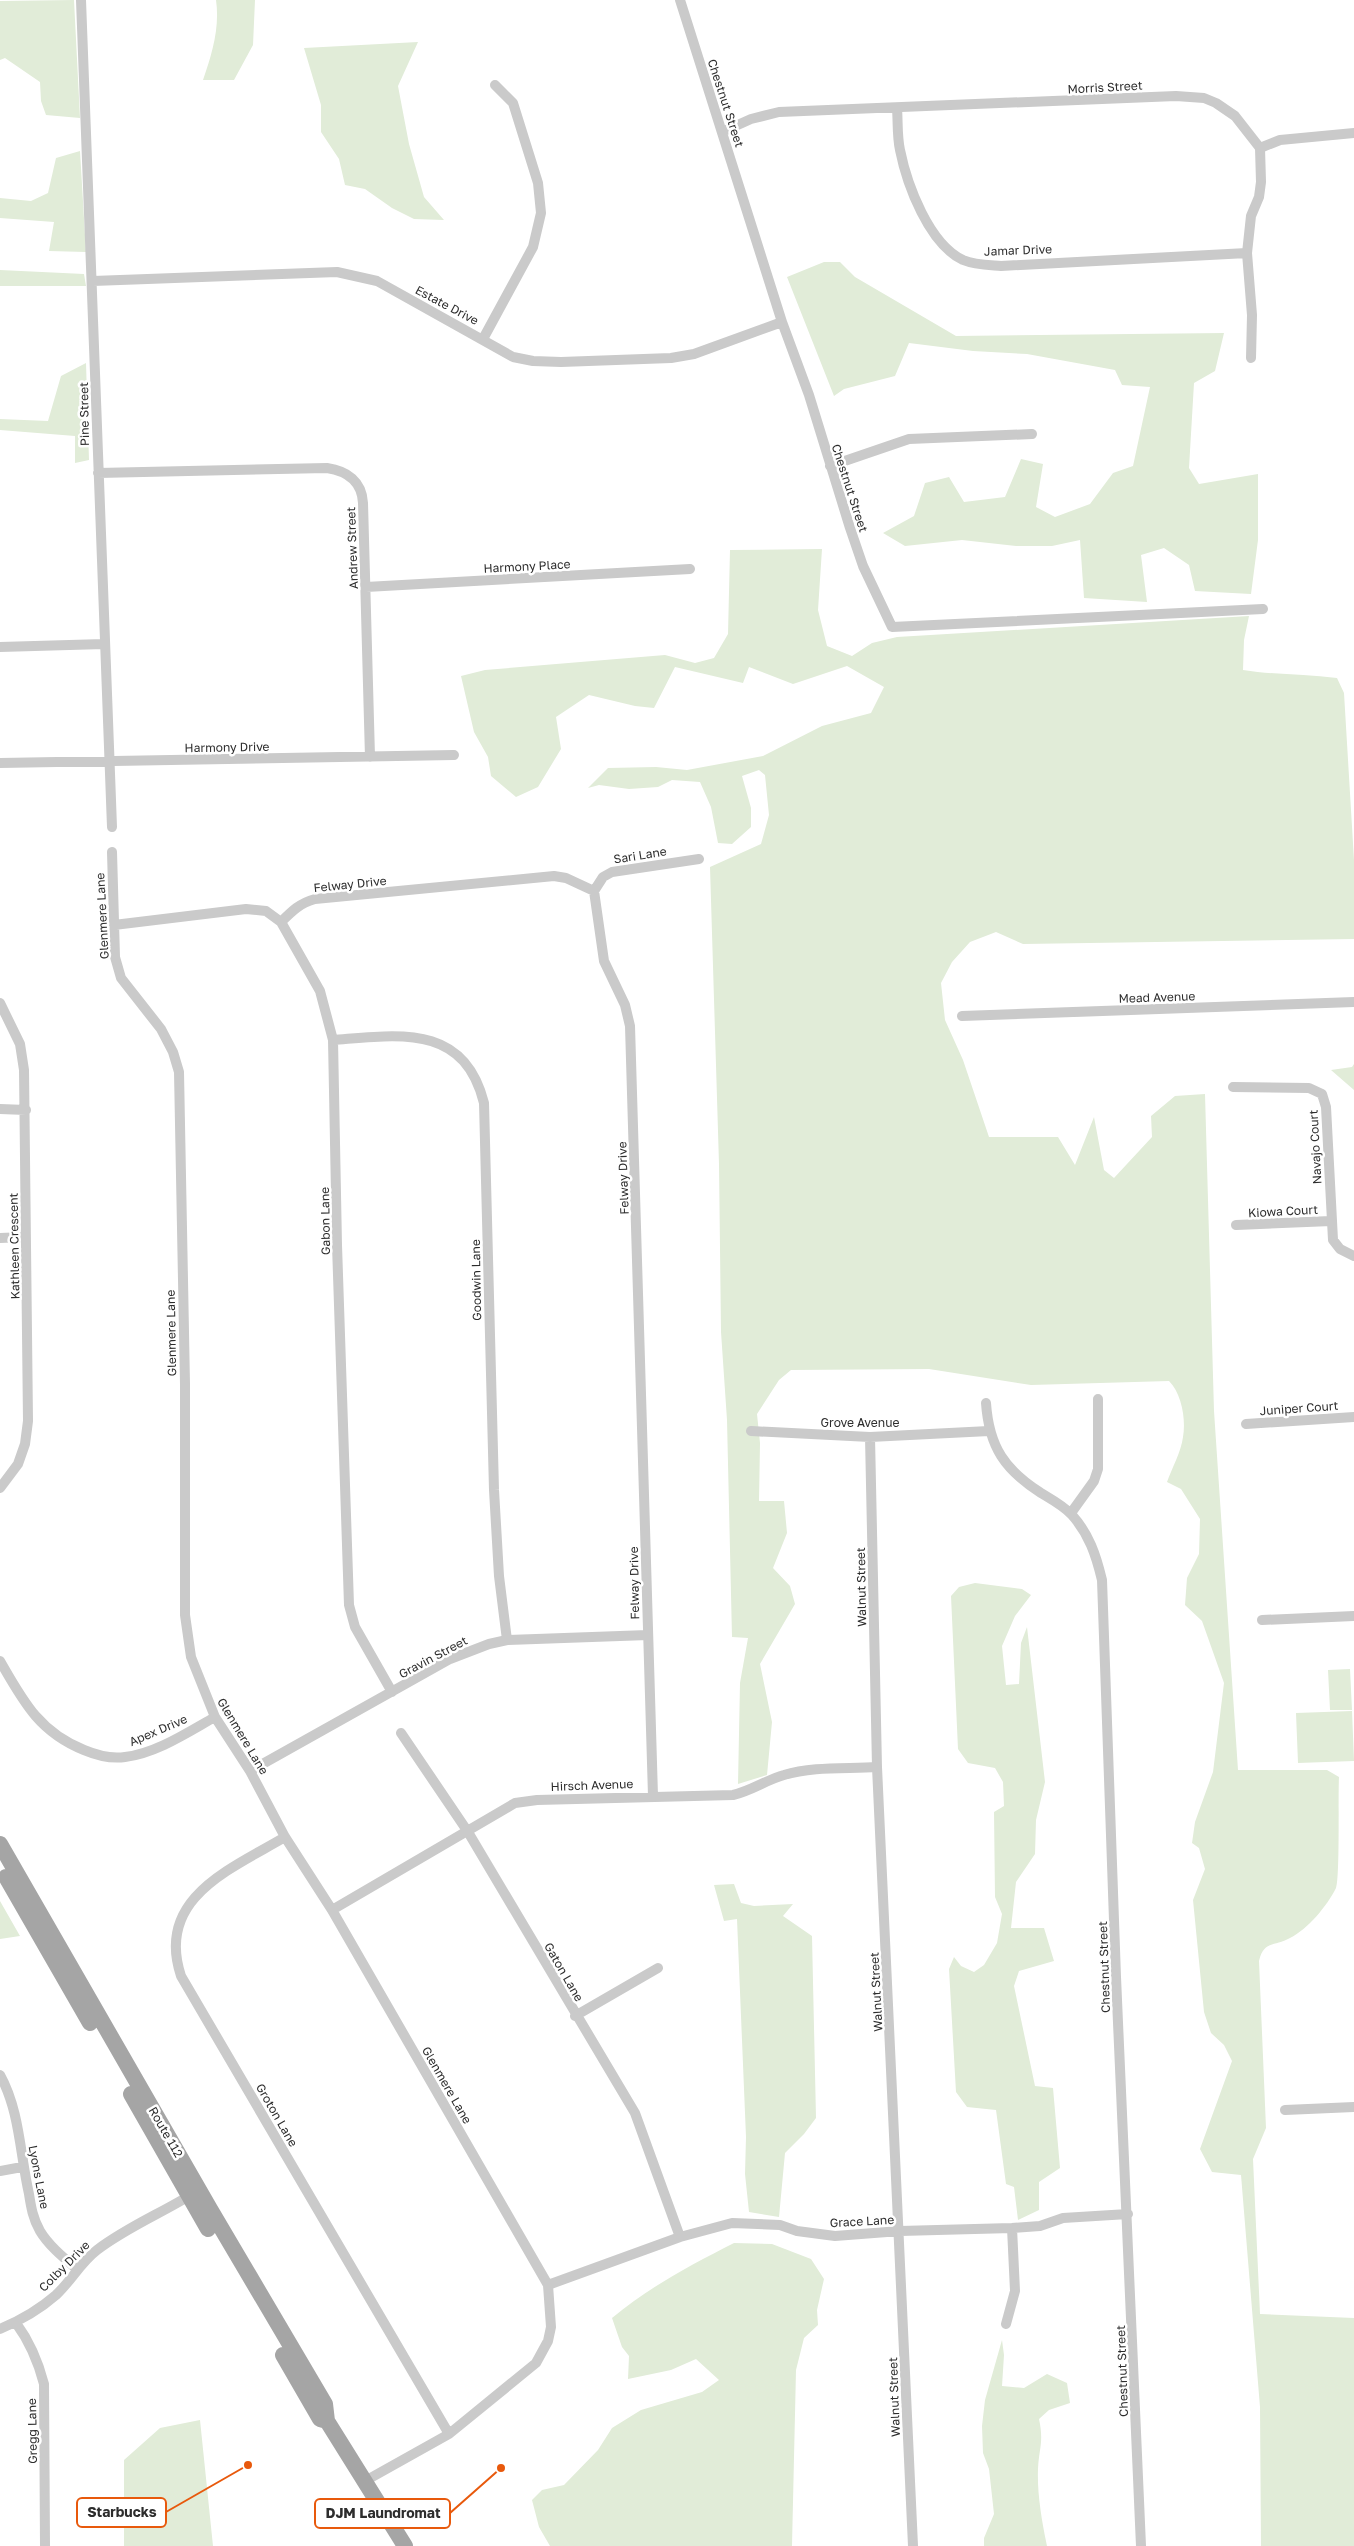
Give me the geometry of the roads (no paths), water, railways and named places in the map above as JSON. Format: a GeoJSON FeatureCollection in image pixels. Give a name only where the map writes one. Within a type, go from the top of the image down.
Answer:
{"type":"FeatureCollection","features":[{"type":"Feature","properties":{"kind":"main road","name":"Route 112"},"geometry":{"type":"LineString","coordinates":[[0,1844],[320,2419],[327,2421],[405,2546]]}},
{"type":"Feature","properties":{"kind":"main road","name":"Route 112"},"geometry":{"type":"LineString","coordinates":[[0,1866],[194,2193]]}},
{"type":"Feature","properties":{"kind":"street","name":"Pine Street"},"geometry":{"type":"LineString","coordinates":[[81,0],[112,827]]}},
{"type":"Feature","properties":{"kind":"street","name":"Chestnut Street"},"geometry":{"type":"LineString","coordinates":[[680,0],[782,322],[809,395],[863,566],[892,627],[1263,609]]}},
{"type":"Feature","properties":{"kind":"street"},"geometry":{"type":"LineString","coordinates":[[483,339],[533,248],[541,213],[538,183],[513,103],[495,85]]}},
{"type":"Feature","properties":{"kind":"street","name":"Morris Street"},"geometry":{"type":"LineString","coordinates":[[722,132],[751,119],[779,112],[1192,96],[1216,103],[1235,116],[1260,148]]}},
{"type":"Feature","properties":{"kind":"street","name":"Jamar Drive"},"geometry":{"type":"LineString","coordinates":[[898,108],[899,149],[924,220],[938,240],[963,260],[977,264],[1001,266],[1247,253]]}},
{"type":"Feature","properties":{"kind":"street"},"geometry":{"type":"LineString","coordinates":[[1251,358],[1252,315],[1247,253],[1251,216],[1259,197],[1261,182],[1260,148],[1280,140],[1354,133]]}},
{"type":"Feature","properties":{"kind":"street","name":"Estate Drive"},"geometry":{"type":"LineString","coordinates":[[93,281],[337,272],[377,282],[513,357],[533,361],[607,362],[694,354],[782,322]]}},
{"type":"Feature","properties":{"kind":"street"},"geometry":{"type":"LineString","coordinates":[[830,466],[909,439],[1032,434]]}},
{"type":"Feature","properties":{"kind":"street","name":"Andrew Street"},"geometry":{"type":"LineString","coordinates":[[98,473],[327,468],[345,472],[358,483],[363,496],[370,757]]}},
{"type":"Feature","properties":{"kind":"street","name":"Harmony Place"},"geometry":{"type":"LineString","coordinates":[[366,587],[690,569]]}},
{"type":"Feature","properties":{"kind":"street"},"geometry":{"type":"LineString","coordinates":[[0,647],[104,644]]}},
{"type":"Feature","properties":{"kind":"street","name":"Harmony Drive"},"geometry":{"type":"LineString","coordinates":[[0,764],[454,754]]}},
{"type":"Feature","properties":{"kind":"street","name":"Glenmere Lane"},"geometry":{"type":"LineString","coordinates":[[112,852],[115,957],[121,978],[160,1029],[172,1052],[179,1072],[185,1384],[185,1616],[190,1658],[215,1717],[250,1771],[285,1837],[332,1910],[548,2285],[550,2327],[543,2353],[536,2363],[449,2434],[365,2481]]}},
{"type":"Feature","properties":{"kind":"street","name":"Sari Lane"},"geometry":{"type":"LineString","coordinates":[[594,891],[603,877],[612,872],[699,859]]}},
{"type":"Feature","properties":{"kind":"street","name":"Felway Drive"},"geometry":{"type":"LineString","coordinates":[[281,922],[294,908],[304,902],[315,899],[554,876],[566,878],[594,891],[604,961],[625,1005],[630,1026],[653,1796]]}},
{"type":"Feature","properties":{"kind":"street","name":"Gabon Lane"},"geometry":{"type":"LineString","coordinates":[[114,925],[256,908],[266,911],[281,922],[320,991],[334,1040],[337,1245],[350,1605],[355,1626],[392,1692]]}},
{"type":"Feature","properties":{"kind":"street","name":"Kathleen Crescent"},"geometry":{"type":"LineString","coordinates":[[0,1002],[20,1044],[24,1070],[26,1110],[25,1237],[28,1421],[25,1444],[18,1464],[0,1488]]}},
{"type":"Feature","properties":{"kind":"street","name":"Mead Avenue"},"geometry":{"type":"LineString","coordinates":[[962,1016],[1354,1002]]}},
{"type":"Feature","properties":{"kind":"street","name":"Goodwin Lane"},"geometry":{"type":"LineString","coordinates":[[334,1040],[404,1035],[429,1039],[450,1048],[462,1059],[474,1073],[481,1088],[484,1103],[494,1490],[499,1576],[507,1640]]}},
{"type":"Feature","properties":{"kind":"street","name":"Navajo Court"},"geometry":{"type":"LineString","coordinates":[[1233,1087],[1309,1088],[1322,1094],[1326,1107],[1333,1240],[1350,1255]]}},
{"type":"Feature","properties":{"kind":"street"},"geometry":{"type":"LineString","coordinates":[[0,1109],[26,1110]]}},
{"type":"Feature","properties":{"kind":"street","name":"Kiowa Court"},"geometry":{"type":"LineString","coordinates":[[1236,1225],[1331,1221]]}},
{"type":"Feature","properties":{"kind":"street"},"geometry":{"type":"LineString","coordinates":[[0,1238],[25,1237]]}},
{"type":"Feature","properties":{"kind":"street"},"geometry":{"type":"LineString","coordinates":[[1071,1513],[1094,1481],[1098,1468],[1098,1399]]}},
{"type":"Feature","properties":{"kind":"street","name":"Chestnut Street"},"geometry":{"type":"LineString","coordinates":[[986,1404],[989,1431],[998,1453],[1010,1470],[1021,1480],[1071,1513],[1088,1536],[1102,1580],[1116,1977],[1128,2214],[1141,2546]]}},
{"type":"Feature","properties":{"kind":"street","name":"Juniper Court"},"geometry":{"type":"LineString","coordinates":[[1246,1424],[1354,1417]]}},
{"type":"Feature","properties":{"kind":"street","name":"Grove Avenue"},"geometry":{"type":"LineString","coordinates":[[751,1431],[870,1437],[989,1431]]}},
{"type":"Feature","properties":{"kind":"street","name":"Walnut Street"},"geometry":{"type":"LineString","coordinates":[[870,1437],[877,1767],[900,2231],[913,2546]]}},
{"type":"Feature","properties":{"kind":"street"},"geometry":{"type":"LineString","coordinates":[[1262,1620],[1354,1616]]}},
{"type":"Feature","properties":{"kind":"street","name":"Gravin Street"},"geometry":{"type":"LineString","coordinates":[[250,1771],[457,1656],[489,1644],[507,1640],[648,1635]]}},
{"type":"Feature","properties":{"kind":"street","name":"Apex Drive"},"geometry":{"type":"LineString","coordinates":[[0,1661],[33,1715],[61,1740],[92,1754],[125,1757],[146,1752],[175,1739],[215,1717]]}},
{"type":"Feature","properties":{"kind":"street","name":"Gaton Lane"},"geometry":{"type":"LineString","coordinates":[[402,1733],[468,1832],[634,2113],[680,2237]]}},
{"type":"Feature","properties":{"kind":"street","name":"Hirsch Avenue"},"geometry":{"type":"LineString","coordinates":[[332,1910],[515,1803],[537,1800],[733,1794],[748,1792],[782,1775],[801,1770],[877,1767]]}},
{"type":"Feature","properties":{"kind":"street","name":"Groton Lane"},"geometry":{"type":"LineString","coordinates":[[285,1837],[218,1876],[194,1896],[180,1923],[176,1939],[177,1966],[181,1976],[449,2434]]}},
{"type":"Feature","properties":{"kind":"street"},"geometry":{"type":"LineString","coordinates":[[575,2016],[658,1968]]}},
{"type":"Feature","properties":{"kind":"street","name":"Lyons Lane"},"geometry":{"type":"LineString","coordinates":[[0,2075],[8,2089],[13,2108],[22,2167],[33,2216],[40,2231],[53,2248],[77,2269]]}},
{"type":"Feature","properties":{"kind":"street"},"geometry":{"type":"LineString","coordinates":[[1284,2110],[1354,2107]]}},
{"type":"Feature","properties":{"kind":"street"},"geometry":{"type":"LineString","coordinates":[[0,2171],[22,2167]]}},
{"type":"Feature","properties":{"kind":"street","name":"Colby Drive"},"geometry":{"type":"LineString","coordinates":[[0,2329],[16,2322],[56,2295],[77,2269],[111,2240],[194,2193]]}},
{"type":"Feature","properties":{"kind":"street","name":"Grace Lane"},"geometry":{"type":"LineString","coordinates":[[548,2285],[711,2227],[748,2222],[780,2225],[797,2231],[835,2236],[900,2231],[1040,2226],[1063,2218],[1128,2214]]}},
{"type":"Feature","properties":{"kind":"street"},"geometry":{"type":"LineString","coordinates":[[1006,2324],[1016,2291],[1012,2228]]}},
{"type":"Feature","properties":{"kind":"street","name":"Gregg Lane"},"geometry":{"type":"LineString","coordinates":[[16,2322],[38,2360],[44,2384],[45,2546]]}},
{"type":"Feature","properties":{"kind":"place","name":"Starbucks"},"geometry":{"type":"Point","coordinates":[248,2465]}},
{"type":"Feature","properties":{"kind":"place","name":"DJM Laundromat"},"geometry":{"type":"Point","coordinates":[501,2468]}}]}
